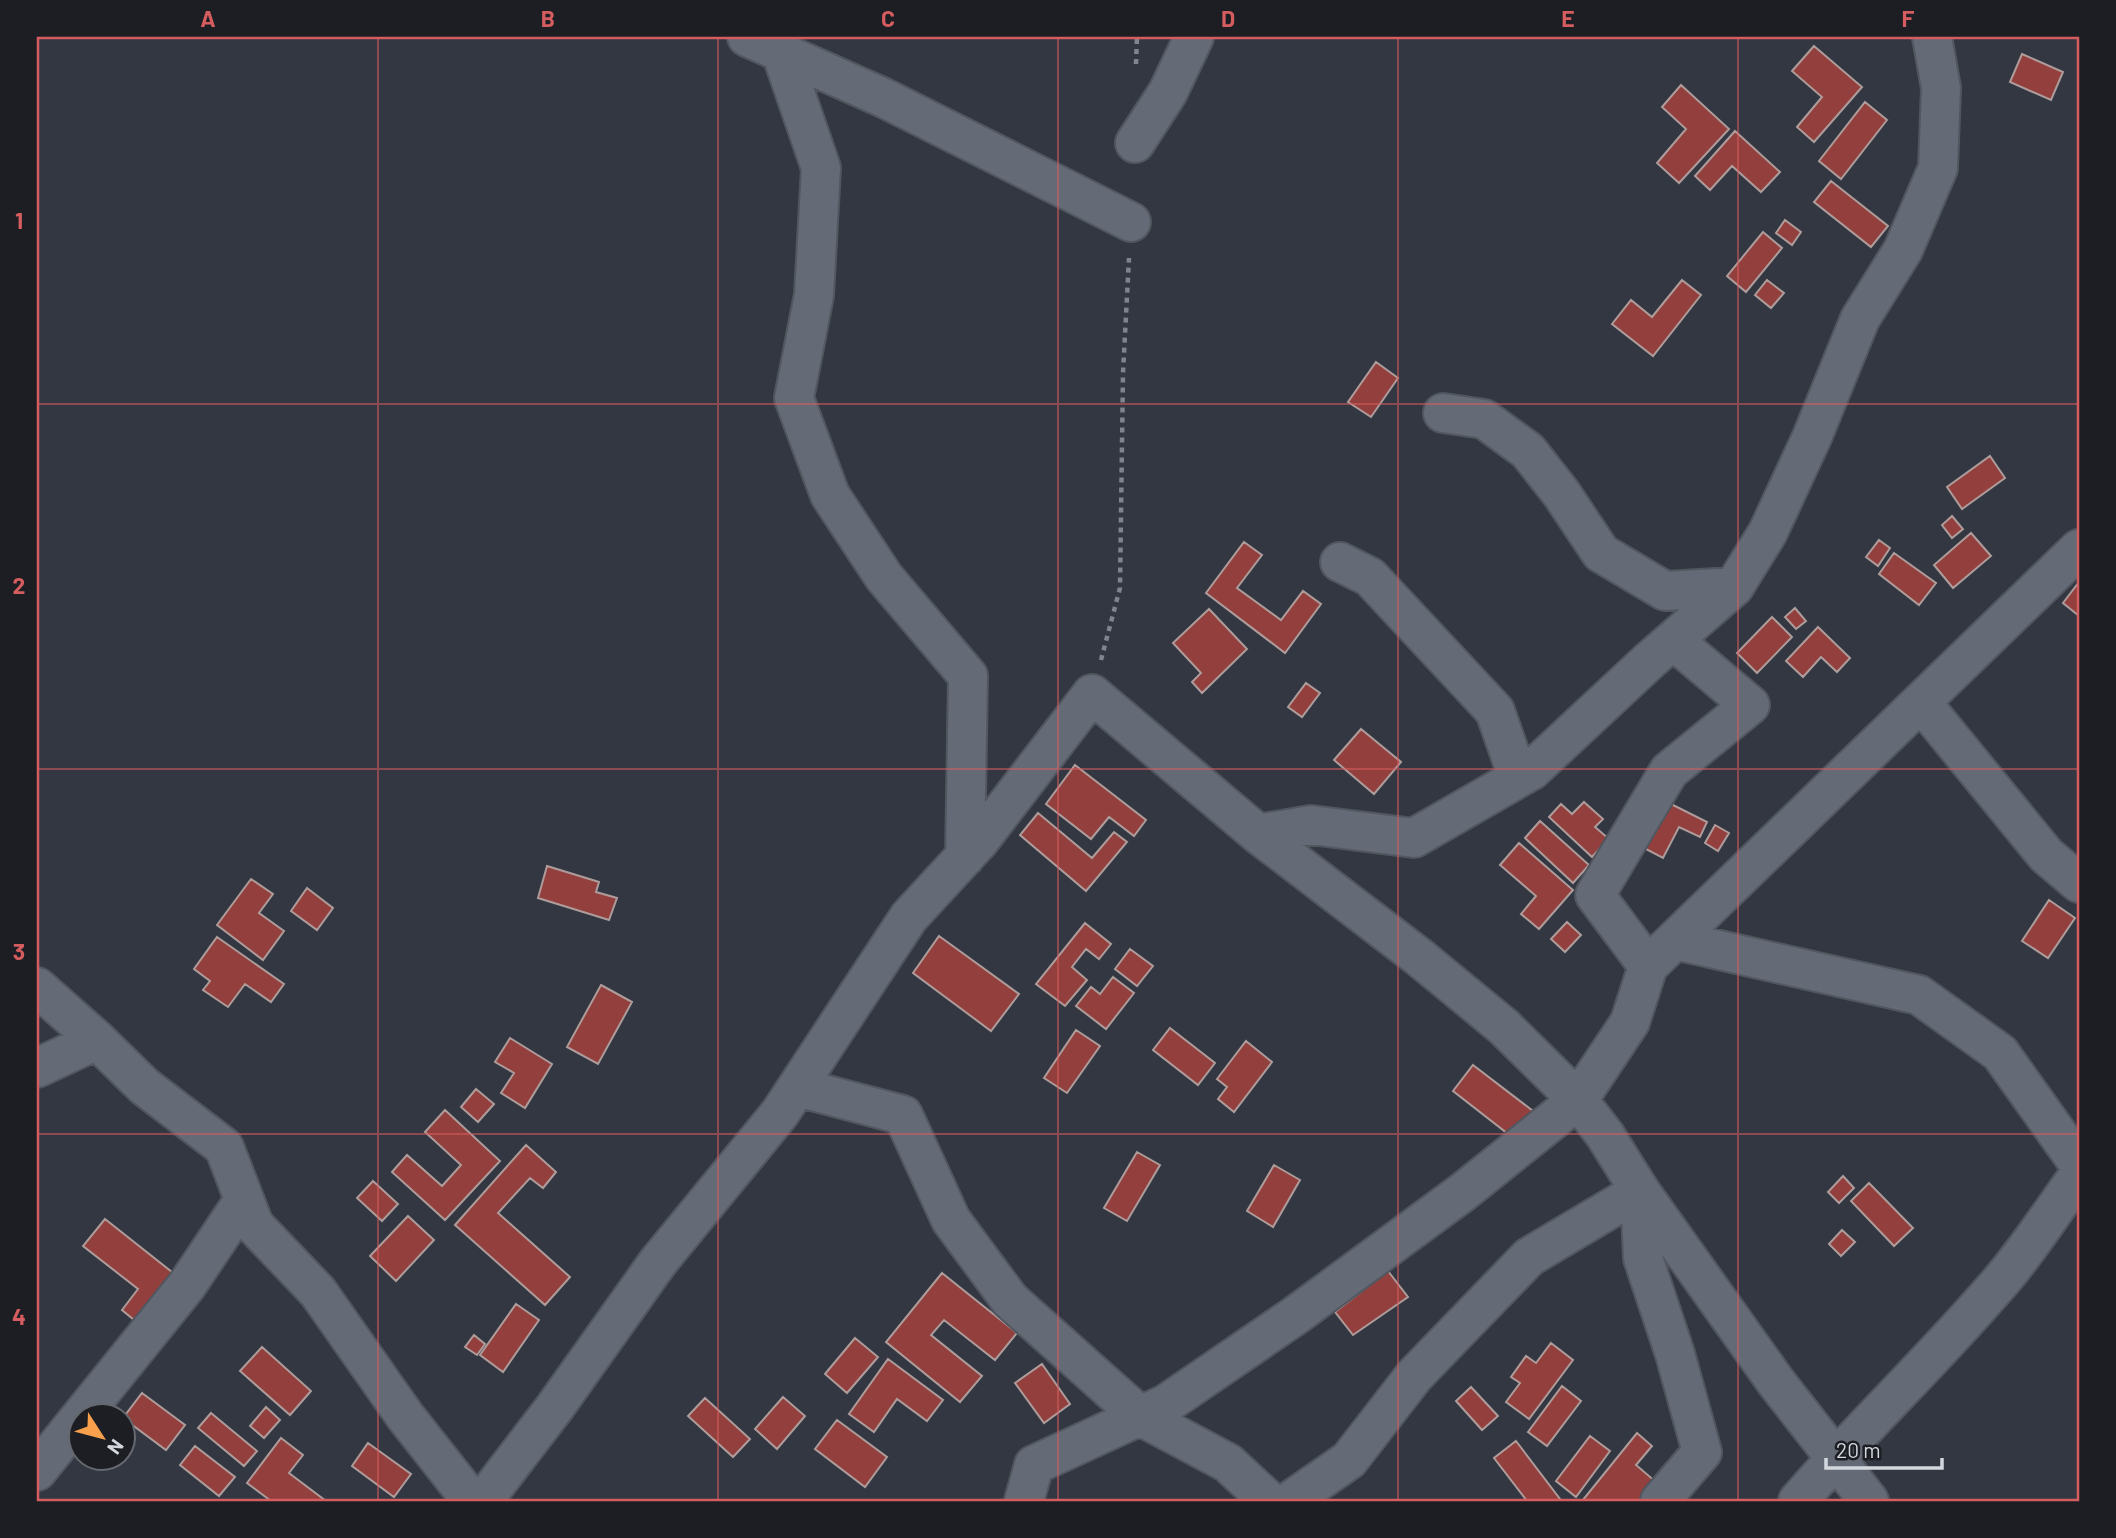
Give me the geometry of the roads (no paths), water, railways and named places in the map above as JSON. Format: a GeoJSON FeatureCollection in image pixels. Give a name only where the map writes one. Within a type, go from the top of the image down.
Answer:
{"type":"FeatureCollection","features":[{"type":"Feature","properties":{"kind":"street"},"geometry":{"type":"LineString","coordinates":[[1135,143],[1168,92],[1194,37]]}},
{"type":"Feature","properties":{"kind":"street"},"geometry":{"type":"LineString","coordinates":[[1258,834],[1311,825],[1414,838],[1532,770],[1734,587],[1768,532],[1812,437],[1860,319],[1903,250],[1938,168],[1941,88],[1932,37]]}},
{"type":"Feature","properties":{"kind":"street"},"geometry":{"type":"LineString","coordinates":[[764,44],[884,97],[1131,222]]}},
{"type":"Feature","properties":{"kind":"street"},"geometry":{"type":"LineString","coordinates":[[764,44],[821,168],[814,295],[794,398],[830,495],[884,577],[968,676],[965,857]]}},
{"type":"Feature","properties":{"kind":"street"},"geometry":{"type":"LineString","coordinates":[[1443,413],[1484,419],[1528,451],[1562,493],[1601,553],[1665,591],[1734,587]]}},
{"type":"Feature","properties":{"kind":"street"},"geometry":{"type":"LineString","coordinates":[[1024,1501],[1034,1465],[1166,1404],[1296,1314],[1463,1192],[1578,1100],[1630,1022],[1648,966],[2079,549]]}},
{"type":"Feature","properties":{"kind":"street"},"geometry":{"type":"LineString","coordinates":[[1340,562],[1370,577],[1495,711],[1518,777]]}},
{"type":"Feature","properties":{"kind":"street"},"geometry":{"type":"LineString","coordinates":[[1648,966],[1595,895],[1669,771],[1750,705],[1673,640]]}},
{"type":"Feature","properties":{"kind":"street"},"geometry":{"type":"LineString","coordinates":[[483,1501],[555,1407],[659,1262],[780,1113],[909,917],[965,857],[1092,694],[1258,834],[1419,957],[1504,1027],[1578,1100],[1776,1382],[1869,1501]]}},
{"type":"Feature","properties":{"kind":"street"},"geometry":{"type":"LineString","coordinates":[[1921,702],[2046,855],[2079,883]]}},
{"type":"Feature","properties":{"kind":"street"},"geometry":{"type":"LineString","coordinates":[[1675,940],[1919,995],[2000,1053],[2079,1164]]}},
{"type":"Feature","properties":{"kind":"street"},"geometry":{"type":"LineString","coordinates":[[37,987],[144,1086],[224,1147],[254,1225],[318,1292],[405,1416],[472,1501]]}},
{"type":"Feature","properties":{"kind":"street"},"geometry":{"type":"LineString","coordinates":[[37,1068],[97,1040]]}},
{"type":"Feature","properties":{"kind":"street"},"geometry":{"type":"LineString","coordinates":[[797,1087],[902,1115],[951,1220],[1010,1300],[1140,1416],[1228,1463],[1269,1501]]}},
{"type":"Feature","properties":{"kind":"street"},"geometry":{"type":"LineString","coordinates":[[1798,1501],[1995,1288],[2079,1175]]}},
{"type":"Feature","properties":{"kind":"street"},"geometry":{"type":"LineString","coordinates":[[1290,1501],[1349,1460],[1414,1376],[1529,1257],[1640,1191]]}},
{"type":"Feature","properties":{"kind":"street"},"geometry":{"type":"LineString","coordinates":[[1640,1191],[1643,1258],[1675,1354],[1702,1451],[1660,1501]]}},
{"type":"Feature","properties":{"kind":"street"},"geometry":{"type":"LineString","coordinates":[[37,1471],[187,1285],[244,1200]]}}]}
